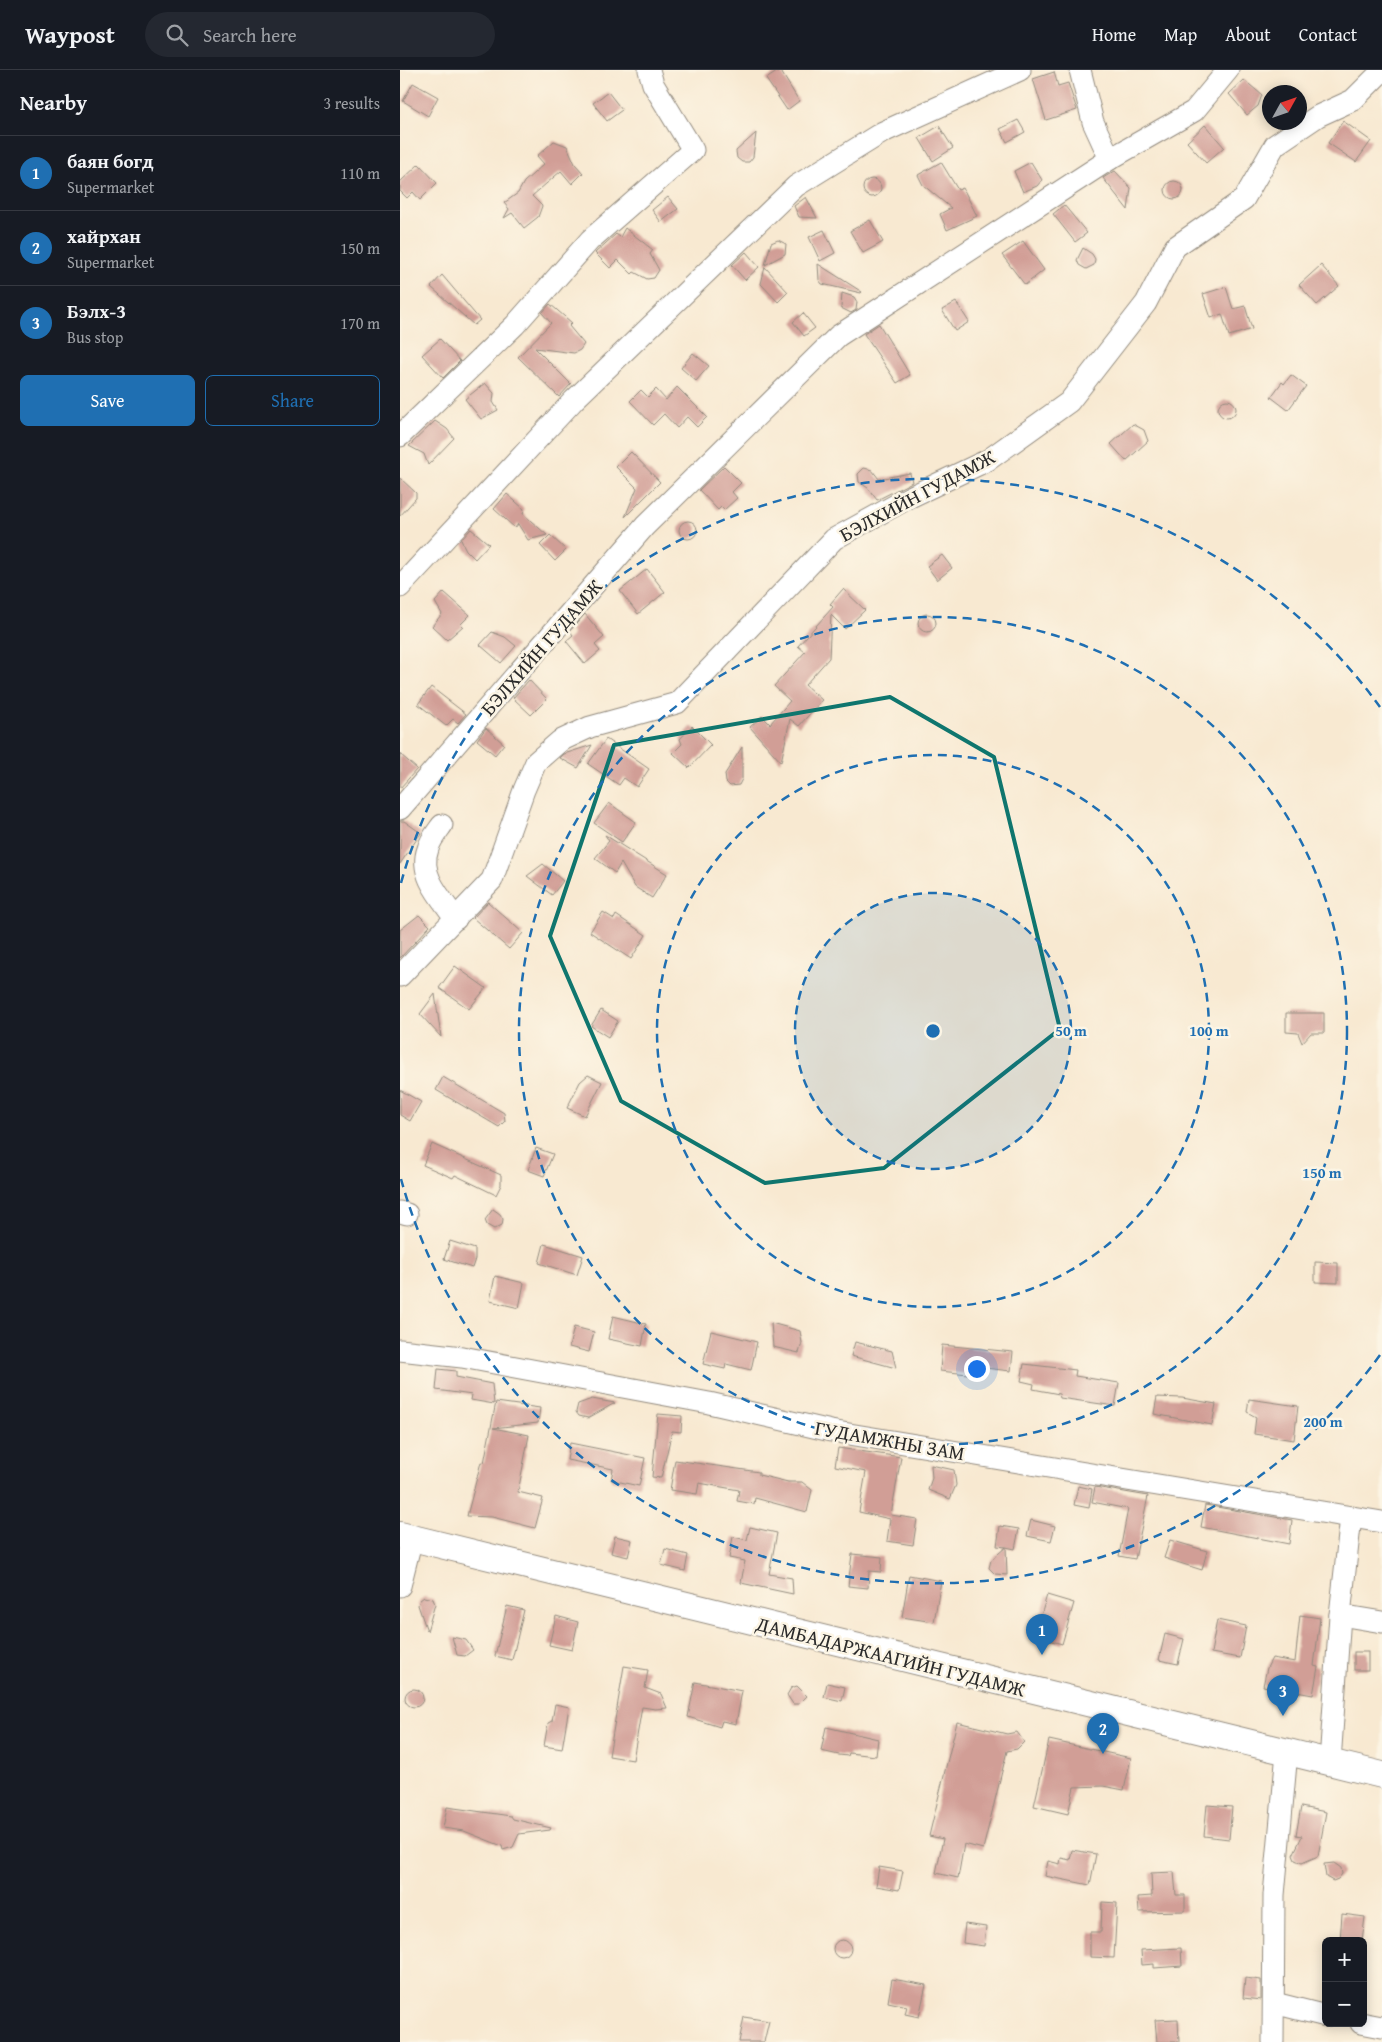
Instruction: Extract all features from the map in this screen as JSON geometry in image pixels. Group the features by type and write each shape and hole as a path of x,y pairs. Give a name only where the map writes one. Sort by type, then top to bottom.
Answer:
{"main road":[{"name":"ДАМБАДАРЖААГИЙН ГУДАМЖ","path":"406,1537 1382,1775"}],"street":[{"path":"400,436 514,325 590,240 693,150 653,84 649,70"},
{"path":"400,587 574,400 796,186 882,132 1020,70"},
{"path":"1080,70 1093,122 1110,159"},
{"name":"БЭЛХИЙН ГУДАМЖ","path":"400,809 645,526 838,336 1110,159 1194,111 1228,70"},
{"name":"БЭЛХИЙН ГУДАМЖ","path":"400,976 492,880 536,762 560,741 590,727 677,704 834,540 910,497 988,460 1069,402 1146,303 1175,246 1244,199 1275,145 1318,116 1353,100 1382,71"},
{"path":"442,825 428,847 426,871 432,886 456,919"},
{"name":"ГУДАМЖНЫ ЗАМ","path":"400,1350 471,1359 709,1403 831,1431 1382,1522"},
{"path":"1330,1762 1340,1615 1350,1517"},
{"path":"400,1586 406,1537"},
{"path":"1340,1615 1382,1622"},
{"path":"1273,2042 1274,1896 1287,1752"},
{"path":"1274,2003 1322,2015"},
{"path":"1367,2024 1382,2026"}],"highlighted area":[{"path":"890,697 994,757 1060,1029 884,1168 765,1183 621,1101 550,936 614,745"}],"building":[{"path":"780,70 799,101 787,110 766,79"},
{"path":"1054,72 1058,86 1068,83 1077,110 1046,120 1033,79"},
{"path":"1244,80 1262,95 1258,106 1247,115 1229,94"},
{"path":"413,83 438,97 428,116 403,101"},
{"path":"608,92 622,110 607,121 593,103"},
{"path":"1018,120 1025,132 1007,142 1000,129"},
{"path":"1343,121 1371,141 1356,162 1328,143"},
{"path":"1205,125 1224,147 1206,163 1187,142"},
{"path":"939,126 953,148 933,161 919,138"},
{"path":"756,133 753,157 749,162 742,162 737,158 736,151"},
{"path":"554,141 567,146 575,164 583,173 572,184 561,171 532,196 542,206 538,217 524,228 512,213 504,218 509,209 504,203 518,193 524,182 544,164 537,156"},
{"path":"941,162 958,190 963,188 977,216 947,230 940,214 951,208 923,185 918,175"},
{"path":"1031,162 1042,180 1037,186 1023,192 1014,171"},
{"path":"419,164 437,183 420,200 413,192 407,198 400,191 400,182"},
{"path":"1115,171 1131,188 1128,210 1103,178"},
{"path":"872,179 878,182 881,188 878,194 872,197 866,194 863,188 866,182"},
{"path":"1174,181 1180,184 1183,190 1180,196 1174,199 1168,196 1165,190 1168,184"},
{"path":"668,197 678,209 661,222 652,210"},
{"path":"806,197 817,218 799,217 794,206"},
{"path":"1064,205 1087,233 1075,242 1053,214"},
{"path":"870,220 883,242 863,253 850,231"},
{"path":"625,228 653,250 650,254 659,270 654,278 647,279 634,272 632,274 618,260 610,268 595,253 616,234 620,237"},
{"path":"824,230 835,253 820,261 809,237"},
{"path":"778,240 786,244 785,254 765,265 771,243"},
{"path":"1023,241 1044,270 1025,285 1002,255"},
{"path":"1083,248 1092,254 1095,259 1094,265 1086,269 1079,265 1077,260"},
{"path":"746,252 759,267 745,280 732,265"},
{"path":"818,264 862,292 822,284 819,280"},
{"path":"1321,265 1339,286 1317,305 1299,285"},
{"path":"765,267 788,292 778,302 761,284"},
{"path":"442,275 480,320 474,325 431,287"},
{"path":"1226,287 1233,309 1245,306 1252,329 1229,336 1222,314 1211,318 1203,294"},
{"path":"842,293 854,297 857,302 856,310 851,313 841,308"},
{"path":"956,302 969,322 955,331 942,310"},
{"path":"550,304 572,323 569,326 584,344 580,350 574,353 535,348 571,384 559,397 518,357 551,323 542,313"},
{"path":"803,313 815,328 804,336 793,322"},
{"path":"879,324 910,375 897,383 864,334"},
{"path":"440,339 460,361 443,378 422,355"},
{"path":"693,353 709,366 696,381 681,368"},
{"path":"1291,375 1306,386 1288,410 1271,397 1282,382 1284,384"},
{"path":"485,383 494,393 493,402 498,410 481,419 465,399"},
{"path":"677,387 707,417 697,427 687,417 677,428 664,414 653,425 630,401 641,390 648,397 656,389 666,400"},
{"path":"1227,400 1233,403 1236,409 1233,415 1227,418 1221,415 1218,409 1221,403"},
{"path":"435,421 447,429 454,438 428,465 424,454 409,446"},
{"path":"1133,424 1144,430 1148,441 1126,461 1111,444"},
{"path":"631,452 660,482 625,517 637,488 616,467"},
{"path":"724,466 741,483 732,492 737,498 724,510 721,507 718,510 699,490"},
{"path":"864,468 872,470 879,479 910,473 912,482 877,500 868,488 859,482 858,474"},
{"path":"400,478 416,493 416,498 400,516"},
{"path":"507,494 524,509 523,514 547,535 528,540 518,524 515,528 494,509"},
{"path":"688,521 694,524 697,530 694,536 688,539 682,536 679,530 682,524"},
{"path":"471,529 489,544 475,559 466,550 461,540"},
{"path":"550,535 566,550 555,561 540,545"},
{"path":"942,555 952,568 937,580 927,566"},
{"path":"647,569 665,592 638,614 620,591"},
{"path":"843,589 865,610 845,629 831,615 829,658 805,685 822,700 799,726 790,719 781,762 750,727 762,716 770,724 790,701 774,686 805,652 798,646 833,607 830,604"},
{"path":"444,592 470,615 461,624 463,626 447,640 432,626 442,614 435,602"},
{"path":"585,614 604,637 595,645 600,651 585,664 566,641 573,635 570,631"},
{"path":"927,614 933,617 936,623 933,629 927,632 921,629 918,623 921,617"},
{"path":"492,632 505,637 516,646 501,663 480,645"},
{"path":"529,680 547,699 531,715 513,698"},
{"path":"431,687 466,714 458,723 453,719 446,726 418,704"},
{"path":"692,726 711,745 689,768 673,753 682,744 680,739"},
{"path":"486,728 504,744 495,755 477,740"},
{"path":"606,739 649,769 637,787 624,778 619,785 588,764"},
{"path":"592,745 578,768 560,758 564,754"},
{"path":"742,747 742,779 739,785 730,786 726,782 725,774"},
{"path":"400,754 417,769 400,788"},
{"path":"609,803 636,822 622,842 594,823"},
{"path":"400,821 404,821 421,833 400,864"},
{"path":"605,835 667,874 652,898 635,887 621,863 615,873 595,858 609,841"},
{"path":"543,864 563,881 552,895 527,876"},
{"path":"488,902 523,933 509,949 473,918"},
{"path":"603,912 614,919 616,915 646,935 631,959 590,932"},
{"path":"419,915 430,926 400,958 400,930"},
{"path":"455,966 486,988 469,1009 439,988"},
{"path":"435,994 441,1037 420,1014"},
{"path":"601,1010 618,1021 608,1037 591,1026"},
{"path":"1286,1013 1324,1013 1324,1033 1311,1033 1302,1043 1298,1033 1286,1032"},
{"path":"588,1075 602,1082 585,1116 567,1108 580,1082"},
{"path":"443,1077 504,1113 505,1121 499,1127 436,1090"},
{"path":"400,1090 421,1102 410,1121 400,1115"},
{"path":"432,1144 501,1175 501,1185 496,1195 455,1175 453,1178 423,1165"},
{"path":"536,1148 553,1154 544,1176 528,1170"},
{"path":"493,1209 503,1219 502,1225 494,1229 487,1225 485,1220"},
{"path":"450,1241 475,1249 475,1259 472,1268 444,1259"},
{"path":"544,1244 583,1256 577,1275 539,1263"},
{"path":"1315,1262 1338,1263 1338,1283 1315,1282"},
{"path":"495,1276 524,1283 519,1308 490,1301"},
{"path":"613,1316 646,1324 642,1346 608,1339"},
{"path":"771,1323 800,1331 802,1343 799,1353 773,1347"},
{"path":"574,1327 594,1332 589,1352 569,1347"},
{"path":"711,1331 757,1342 751,1370 726,1364 725,1369 703,1364"},
{"path":"855,1342 892,1351 896,1368 851,1356"},
{"path":"942,1345 1013,1352 1011,1371 968,1366 968,1374 940,1371"},
{"path":"1024,1364 1076,1370 1075,1376 1119,1383 1115,1406 1060,1398 1059,1394 1033,1389 1034,1384 1021,1381"},
{"path":"438,1369 456,1371 456,1377 492,1384 494,1404 471,1400 472,1395 436,1390"},
{"path":"1157,1397 1182,1398 1216,1404 1212,1425 1154,1414"},
{"path":"592,1399 615,1403 588,1418 579,1416 576,1412 578,1404"},
{"path":"1249,1399 1298,1406 1294,1440 1254,1434 1256,1417 1247,1412"},
{"path":"496,1402 540,1408 538,1423 493,1428 529,1435 518,1492 543,1498 535,1528 492,1517 467,1516 481,1462 484,1463"},
{"path":"658,1414 682,1416 681,1432 672,1431 661,1478 652,1477"},
{"path":"570,1443 645,1458 639,1486 611,1480 613,1469 567,1460"},
{"path":"838,1448 901,1457 891,1515 917,1519 913,1545 887,1541 890,1519 859,1512 866,1472 835,1466"},
{"path":"675,1460 759,1472 759,1475 788,1482 802,1482 812,1490 807,1512 755,1498 754,1504 737,1501 739,1490 699,1483 697,1494 670,1490"},
{"path":"931,1465 954,1470 956,1485 950,1499 928,1490 932,1478"},
{"path":"1078,1486 1092,1489 1089,1508 1074,1505"},
{"path":"1095,1487 1148,1496 1135,1559 1119,1556 1128,1509 1092,1502"},
{"path":"1205,1505 1292,1520 1289,1544 1201,1527"},
{"path":"1031,1520 1055,1526 1051,1541 1027,1536"},
{"path":"1000,1526 1019,1529 1015,1549 997,1546"},
{"path":"750,1527 777,1533 769,1574 792,1578 793,1594 741,1583 745,1561 729,1558 733,1537 747,1540"},
{"path":"615,1536 632,1540 628,1557 611,1553"},
{"path":"1170,1540 1207,1551 1202,1570 1164,1558"},
{"path":"1006,1547 1007,1575 995,1574 989,1568 991,1560"},
{"path":"665,1549 688,1555 685,1571 661,1565"},
{"path":"852,1554 882,1557 881,1572 869,1571 868,1588 848,1586"},
{"path":"909,1575 941,1581 934,1622 902,1617"},
{"path":"1047,1595 1074,1603 1062,1644 1035,1636"},
{"path":"424,1597 433,1599 435,1604 427,1631 418,1605"},
{"path":"507,1606 524,1610 512,1660 495,1656"},
{"path":"1300,1615 1320,1618 1314,1666 1318,1667 1313,1695 1263,1686 1267,1668 1272,1658 1295,1662"},
{"path":"556,1616 578,1622 572,1650 549,1645"},
{"path":"1217,1620 1246,1626 1240,1658 1211,1653"},
{"path":"1165,1634 1184,1639 1178,1664 1159,1660"},
{"path":"452,1637 466,1640 473,1650 465,1656 457,1655"},
{"path":"1354,1652 1368,1652 1368,1670 1354,1670"},
{"path":"624,1666 648,1670 645,1688 661,1694 667,1708 642,1707 633,1760 609,1756"},
{"path":"695,1682 742,1691 736,1724 722,1721 720,1727 688,1717"},
{"path":"827,1683 845,1687 842,1701 824,1697"},
{"path":"797,1686 807,1696 799,1704 793,1704 787,1695 791,1688"},
{"path":"414,1689 420,1692 423,1698 420,1704 414,1707 408,1704 405,1698 408,1692"},
{"path":"555,1704 569,1707 562,1749 544,1746 548,1723 552,1721"},
{"path":"957,1722 1007,1734 1017,1732 1024,1742 1017,1749 1007,1751 983,1849 964,1844 958,1878 936,1873 943,1839 929,1836"},
{"path":"826,1727 878,1739 876,1756 849,1753 848,1756 821,1751"},
{"path":"1049,1740 1131,1758 1124,1790 1103,1786 1074,1787 1068,1814 1034,1806"},
{"path":"1207,1805 1232,1807 1229,1839 1204,1836"},
{"path":"447,1807 511,1816 513,1819 551,1828 550,1830 519,1834 513,1847 503,1850 502,1846 464,1831 443,1828"},
{"path":"1301,1807 1326,1812 1318,1856 1302,1863 1295,1860 1293,1855 1302,1836 1296,1835"},
{"path":"1072,1850 1096,1854 1090,1885 1045,1876 1048,1861 1060,1864 1061,1858 1070,1860"},
{"path":"1334,1863 1341,1868 1342,1874 1333,1881 1326,1877 1324,1864"},
{"path":"879,1867 903,1871 899,1890 876,1886"},
{"path":"1174,1872 1176,1895 1185,1895 1185,1911 1139,1912 1138,1897 1152,1896 1151,1873"},
{"path":"1102,1902 1117,1903 1114,1958 1090,1957 1090,1932 1101,1932"},
{"path":"1342,1914 1365,1917 1362,1937 1340,1937"},
{"path":"965,1924 986,1927 984,1946 963,1943"},
{"path":"842,1940 848,1943 851,1949 848,1955 842,1958 836,1955 833,1949 836,1943"},
{"path":"1181,1948 1182,1966 1154,1968 1154,1964 1142,1965 1141,1950"},
{"path":"1245,1978 1261,1980 1261,2000 1243,1998"},
{"path":"892,1979 926,1985 919,2017 905,2014 907,2006 888,2002"},
{"path":"744,2017 769,2021 764,2042 739,2042"},
{"path":"1178,2019 1179,2042 1157,2042 1155,2020"}],"place":[{"name":"баян богд","path":"1042,1655"},
{"name":"Бэлх-3","path":"1283,1716"},
{"name":"хайрхан","path":"1103,1754"}]}
